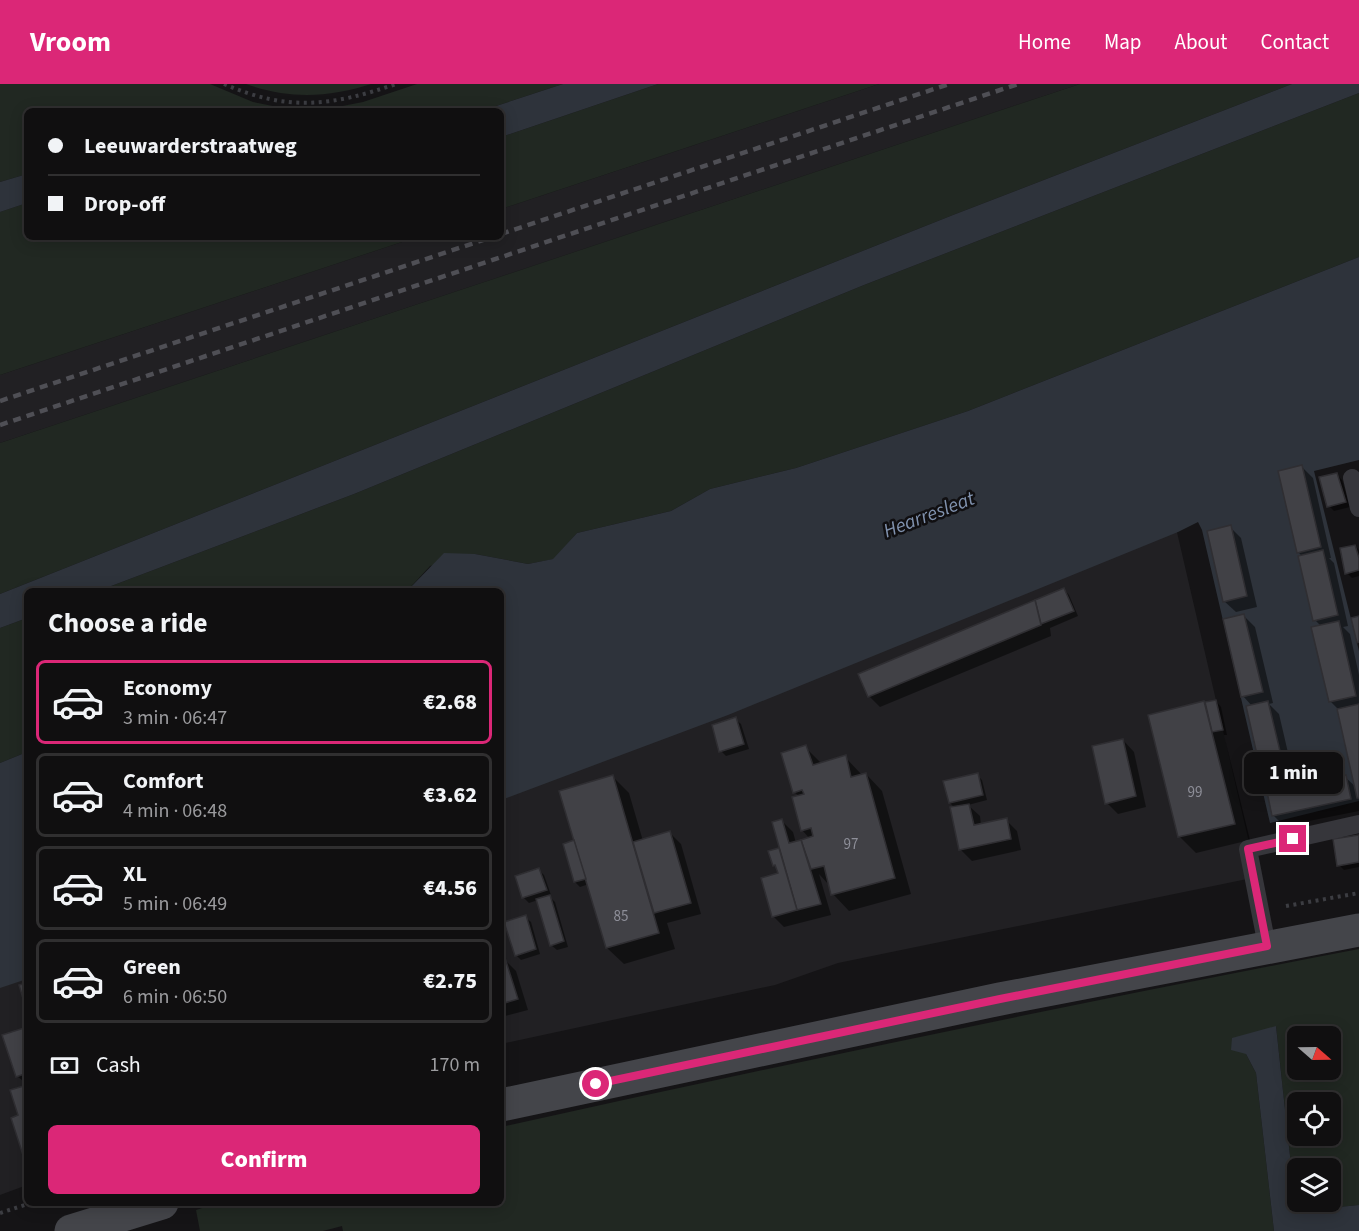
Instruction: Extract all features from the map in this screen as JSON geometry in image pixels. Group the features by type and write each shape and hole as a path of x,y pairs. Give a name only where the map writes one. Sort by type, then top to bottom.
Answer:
{"street":[{"path":"504,1104 1000,999 1359,930"},
{"path":"71,1231 152,1206"}],"lane":[{"path":"1352,478 1359,508"},
{"path":"1267,946 1248,849 1359,824"}],"path":[{"path":"224,84 257,97 297,103 344,100 396,84"},
{"path":"0,1213 24,1205"}],"shaded area":[{"path":"0,84 210,84 253,102 283,108 24,108 24,175 0,182"},
{"path":"246,84 371,84 340,92 308,95 277,92"},
{"path":"417,84 563,84 490,108 332,108 363,102"},
{"path":"658,84 879,84 504,208 504,136"},
{"path":"879,84 1080,84 0,443 0,375 408,240 504,240 504,208"},
{"path":"1080,84 1292,84 953,215 0,594 0,443"},
{"path":"1359,93 1359,257 968,411 796,468 710,489 671,511 577,533 554,559 528,564 475,554 430,566 410,588 106,588 354,494 864,285"},
{"path":"24,204 24,240 408,240 0,375 0,212"},
{"path":"1173,515 1257,877 838,963 775,985 504,1043 504,766"},
{"path":"24,619 24,753 0,763 0,628"},
{"path":"1359,949 1359,1205 1341,1207 1341,1158 1290,1158 1289,1146 1341,1146 1341,1092 1287,1092 1287,1128 1276,1026 1246,1054 1256,1073 1274,1231 343,1231 342,1226 323,1231 200,1231 196,1210 209,1206 504,1206 504,1126 715,1080"},
{"path":"24,952 24,1186 0,1195 0,959"}],"water":[{"path":"563,84 658,84 504,136 504,108 490,108"},
{"path":"1292,84 1359,84 1359,93 864,285 354,494 106,588 24,588 24,619 0,628 0,594 953,215"},
{"path":"24,175 24,204 0,212 0,182"},
{"name":"Hearresleat","path":"1359,257 1359,460 1314,471 1359,651 1359,801 1270,823 1202,530 1198,522 728,715 504,799 504,588 410,588 444,553 475,554 528,564 553,559 577,533 671,511 710,489 796,468 968,411"},
{"path":"24,753 24,980 0,988 0,763"},
{"path":"1276,1026 1287,1146 1289,1146 1290,1158 1287,1158 1287,1212 1341,1212 1341,1207 1359,1205 1359,1231 1274,1231 1256,1073 1246,1054 1231,1050 1232,1038"}],"building":[{"path":"1302,465 1321,547 1297,553 1278,471"},
{"path":"1337,473 1346,502 1327,507 1319,477"},
{"path":"1231,525 1247,596 1223,602 1207,531"},
{"path":"1355,545 1359,558 1359,570 1345,574 1340,548"},
{"path":"1323,550 1338,615 1313,621 1298,556"},
{"path":"1064,588 1074,611 1041,624 1035,600"},
{"path":"1035,600 1041,625 868,697 858,674"},
{"path":"1244,614 1263,692 1241,697 1223,619"},
{"path":"1359,616 1359,642 1357,643 1351,618"},
{"path":"1339,621 1356,696 1329,702 1311,627"},
{"path":"1216,700 1223,730 1212,732 1205,702"},
{"path":"1204,701 1235,824 1178,837 1148,715"},
{"path":"1268,701 1286,776 1263,781 1246,706"},
{"path":"1359,704 1359,798 1357,798 1337,709"},
{"path":"736,717 744,744 719,752 712,725"},
{"path":"1123,739 1136,796 1105,804 1092,746"},
{"path":"806,745 813,765 846,755 851,777 866,773 895,878 831,895 824,866 811,869 801,840 813,836 811,828 801,831 792,797 804,794 802,790 793,793 781,753"},
{"path":"978,773 983,795 949,803 943,781"},
{"path":"613,775 659,933 606,948 559,791"},
{"path":"1346,775 1351,799 1272,816 1267,792"},
{"path":"969,804 974,825 1007,818 1011,839 959,850 950,807"},
{"path":"782,819 789,843 801,840 821,904 797,910 772,822"},
{"path":"670,831 691,903 654,913 633,842"},
{"path":"1359,835 1359,862 1337,866 1333,839"},
{"path":"574,840 586,879 574,882 563,844"},
{"path":"779,848 797,910 772,917 761,878 778,873 768,851"},
{"path":"539,868 547,890 522,898 515,876"},
{"path":"550,895 564,941 550,946 536,899"},
{"path":"526,915 536,949 515,956 504,922"},
{"path":"504,958 518,999 504,1003"},
{"path":"24,984 24,1002 19,985"},
{"path":"24,1028 24,1074 16,1077 2,1035"},
{"path":"24,1086 23,1155 11,1118 18,1115 10,1090"}],"railway":[{"path":"504,233 949,84"},
{"path":"0,425 1018,84"},
{"path":"0,401 483,240"}],"route":[{"path":"596,1084 1000,999 1267,946 1248,849 1293,839"}]}
